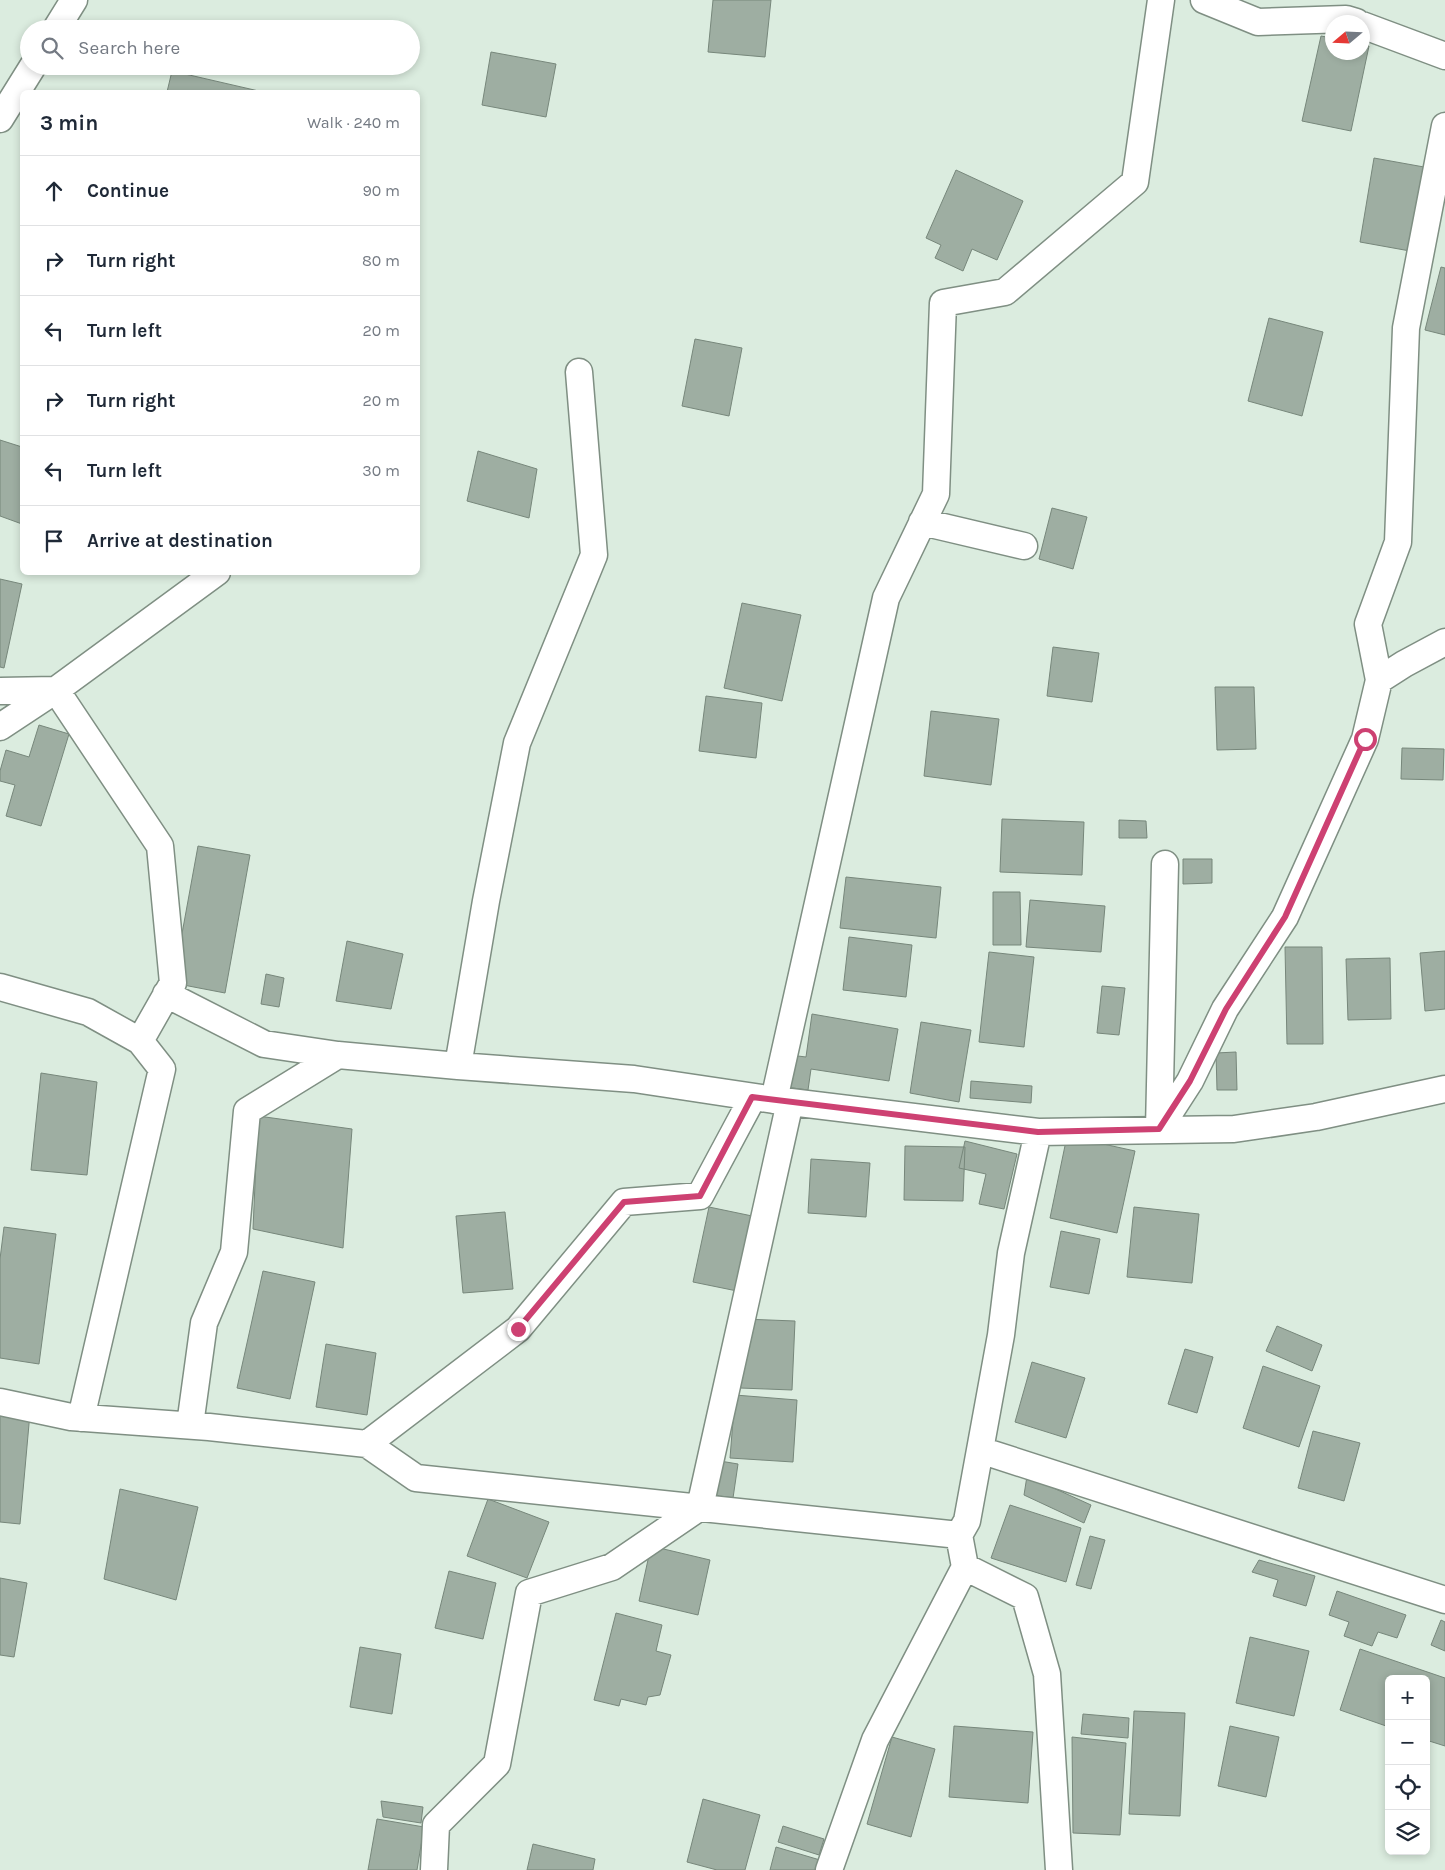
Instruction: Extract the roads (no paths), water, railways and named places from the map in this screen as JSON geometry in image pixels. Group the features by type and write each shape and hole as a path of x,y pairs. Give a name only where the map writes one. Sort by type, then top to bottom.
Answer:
{"street":[{"path":"62,20 74,0"},
{"path":"434,1870 436,1826 497,1764 529,1593 612,1567 700,1508 772,1100 886,598 936,494 943,303 1005,292 1135,182 1161,0"},
{"path":"1204,0 1258,22 1325,20"},
{"path":"1370,28 1445,56"},
{"path":"0,119 27,75"},
{"path":"1159,1129 1190,1081 1226,1009 1285,917 1365,739 1379,680 1368,624 1398,542 1406,328 1445,126"},
{"path":"458,1066 486,901 517,743 594,555 579,372"},
{"path":"922,522 1024,546"},
{"path":"0,727 56,690 213,575"},
{"path":"1379,680 1445,642"},
{"path":"0,691 56,690"},
{"path":"56,690 160,846 173,983 140,1041"},
{"path":"1159,1129 1165,864"},
{"path":"0,987 88,1012 140,1041 162,1069 81,1418"},
{"path":"166,994 264,1044 338,1055 634,1080 772,1100 1038,1132 1234,1129 1316,1117 1445,1089"},
{"path":"190,1425 204,1322 234,1252 247,1111 338,1055"},
{"path":"367,1444 518,1329 624,1202 700,1196 772,1100"},
{"path":"829,1870 874,1740 965,1568 959,1535 967,1521 1001,1335 1011,1254 1038,1132"},
{"path":"0,1402 71,1418 190,1425 367,1444 416,1478 959,1535"},
{"path":"980,1450 1445,1600"},
{"path":"965,1568 1025,1598 1047,1674 1059,1870"}]}
